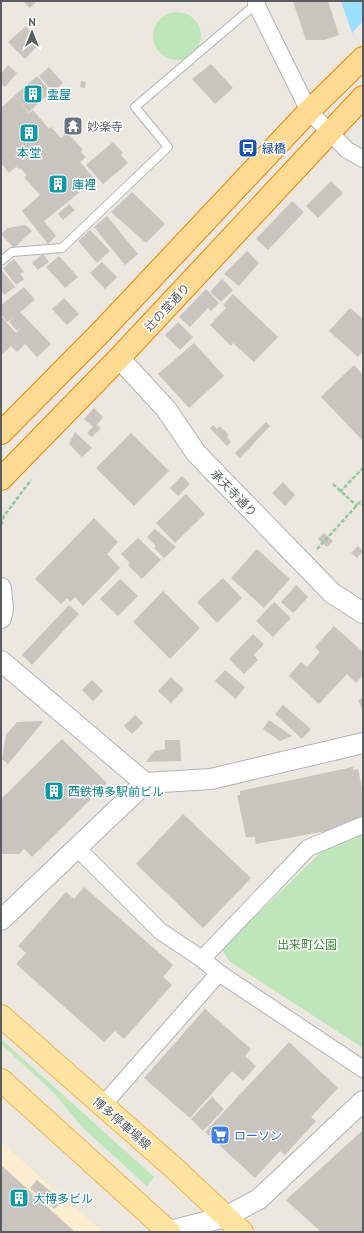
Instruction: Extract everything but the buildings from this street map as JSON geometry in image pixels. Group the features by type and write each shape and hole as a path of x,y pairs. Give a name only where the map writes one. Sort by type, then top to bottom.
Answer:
{"highway":[{"path":"1,433 101,332 309,111 363,58"},
{"name":"辻の堂通り","path":"1,479 120,358 363,97"}],"main road":[{"name":"博多停車場線","path":"1,1016 174,1168 242,1232"},
{"path":"1,1080 167,1231"}],"street":[{"path":"257,2 309,111 347,150 363,159"},
{"name":"承天寺通り","path":"120,358 166,409 196,454 332,593 363,613"},
{"path":"1,588 3,608 1,618"},
{"path":"1,661 145,783"},
{"path":"1,920 145,783 211,779 363,743"},
{"path":"202,959 308,848 363,825"},
{"path":"78,848 160,931 202,959 219,973 363,1069"},
{"path":"102,1106 219,973"},
{"path":"167,1231 225,1217 259,1199 363,1101"}],"lane":[{"path":"1,261 12,252 62,248 168,147 136,106 257,2"}],"path":[{"path":"340,492 363,468"},
{"path":"1,525 4,516 33,477"},
{"path":"333,484 356,506"},
{"path":"317,550 360,502 363,505"}],"shaded area":[{"path":"1,1142 103,1232 1,1232"}],"green space":[{"path":"177,12 186,14 194,19 199,27 201,36 199,45 194,53 186,58 177,60 168,58 160,53 155,45 153,36 155,27 160,19 168,14"},
{"name":"出来町公園","path":"363,832 363,1048 229,961 222,949 322,851"},
{"path":"1,1039 154,1177 147,1186 83,1128 54,1093 1,1044"}],"water":[{"path":"341,1 363,1 363,50 352,33"}],"pier":[{"path":"363,21 363,50 352,33"}],"place":[{"name":"霊屋","path":"33,94"},
{"name":"妙楽寺","path":"73,126"},
{"name":"本堂","path":"29,133"},
{"name":"緑橋","path":"248,148"},
{"name":"庫裡","path":"58,184"},
{"name":"西鉄博多駅前ビル","path":"54,791"},
{"name":"ローソン","path":"220,1135"},
{"name":"大博多ビル","path":"19,1198"}]}
